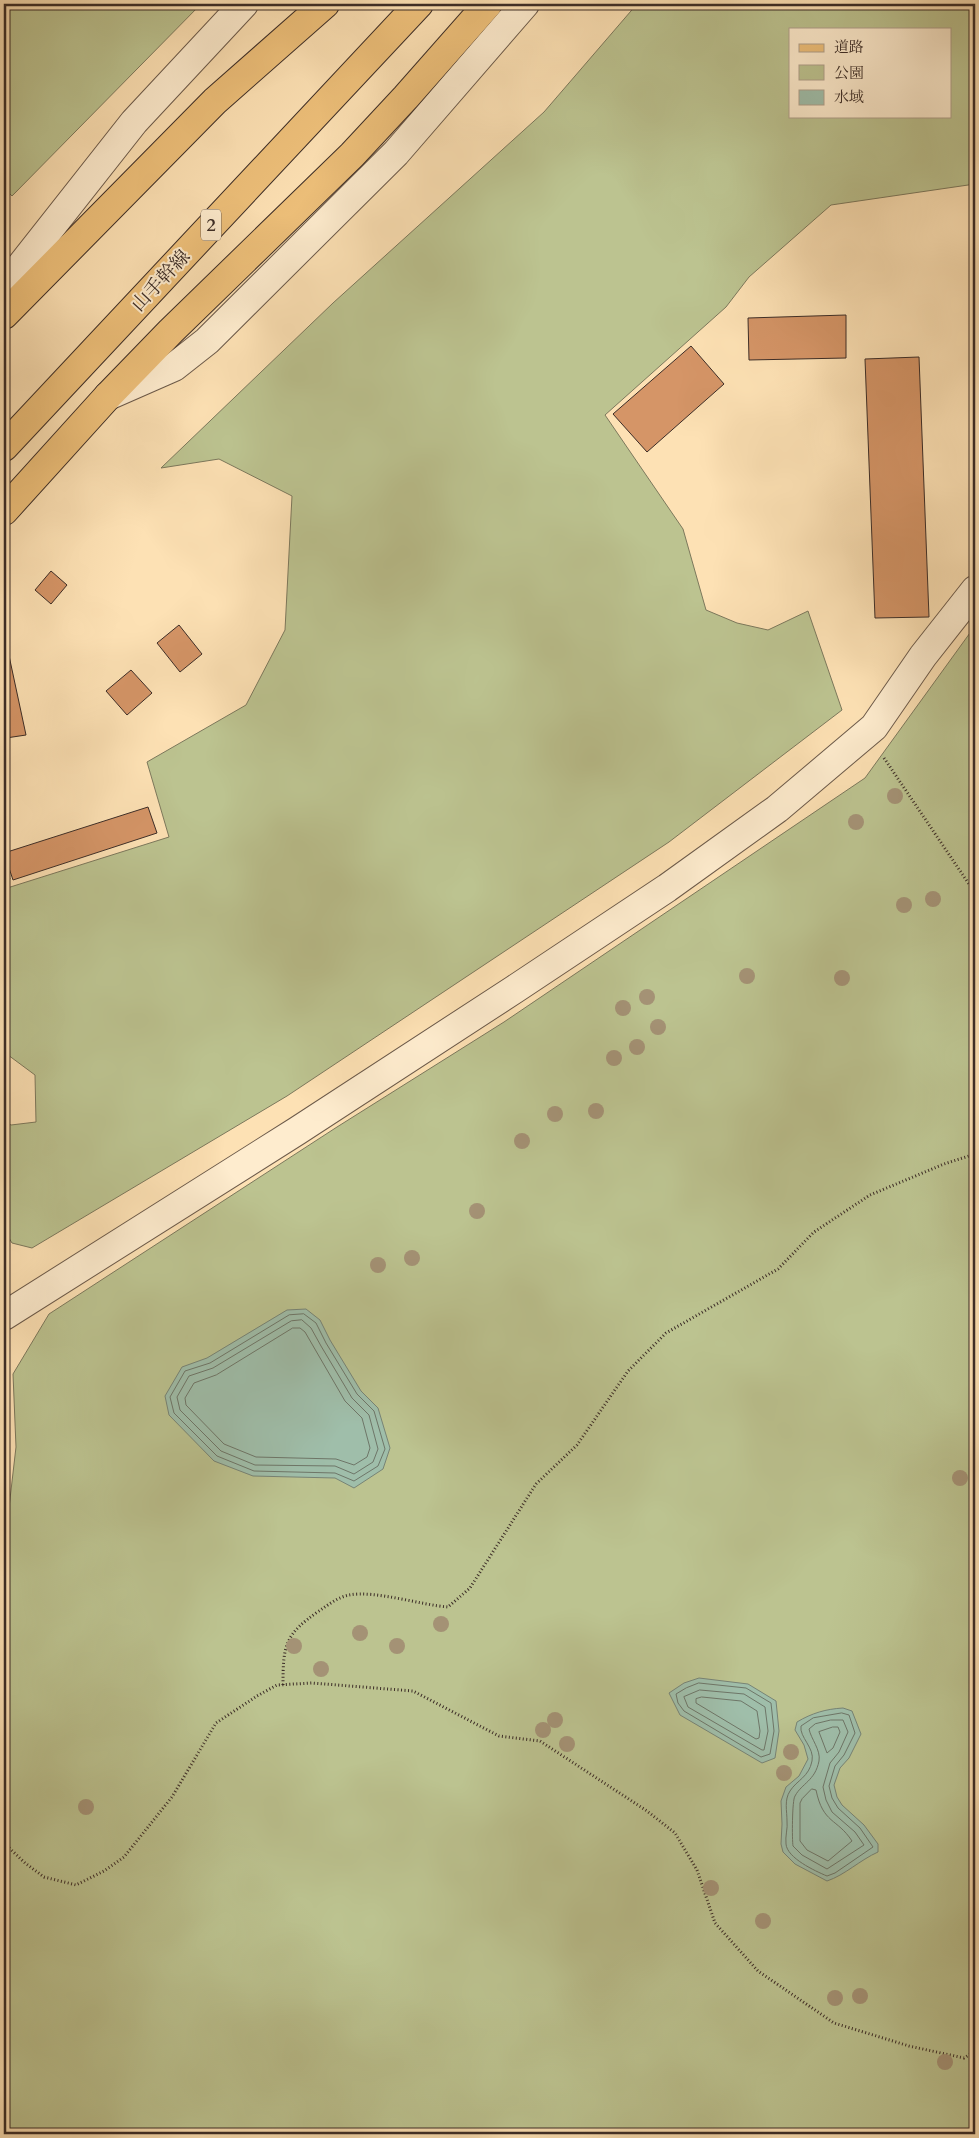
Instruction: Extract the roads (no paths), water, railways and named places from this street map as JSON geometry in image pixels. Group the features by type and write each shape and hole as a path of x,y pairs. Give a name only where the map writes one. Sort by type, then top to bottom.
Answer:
{"main road":[{"path":"4,315 215,101 325,4"},
{"name":"山手幹線","path":"4,447 419,4"},
{"path":"4,511 108,396 171,331 352,155 413,90 488,4"}],"street":[{"path":"4,287 134,122 244,4"},
{"path":"108,396 174,367 207,341 396,153 525,4"},
{"path":"4,1316 297,1131 667,888 777,809 874,727 923,656 975,590"}],"water":[{"path":"306,1309 320,1320 361,1391 378,1408 390,1448 383,1469 354,1488 335,1478 253,1476 214,1461 169,1415 165,1396 182,1367 207,1358 287,1310"},
{"path":"699,1678 748,1684 776,1701 779,1731 775,1758 762,1763 680,1715 669,1693 684,1683"},
{"path":"843,1708 852,1711 861,1734 849,1758 840,1768 834,1785 837,1797 842,1805 864,1825 878,1844 878,1852 827,1881 795,1864 783,1852 781,1844 781,1801 786,1787 799,1776 808,1759 804,1745 795,1730 797,1722 819,1712"}]}
